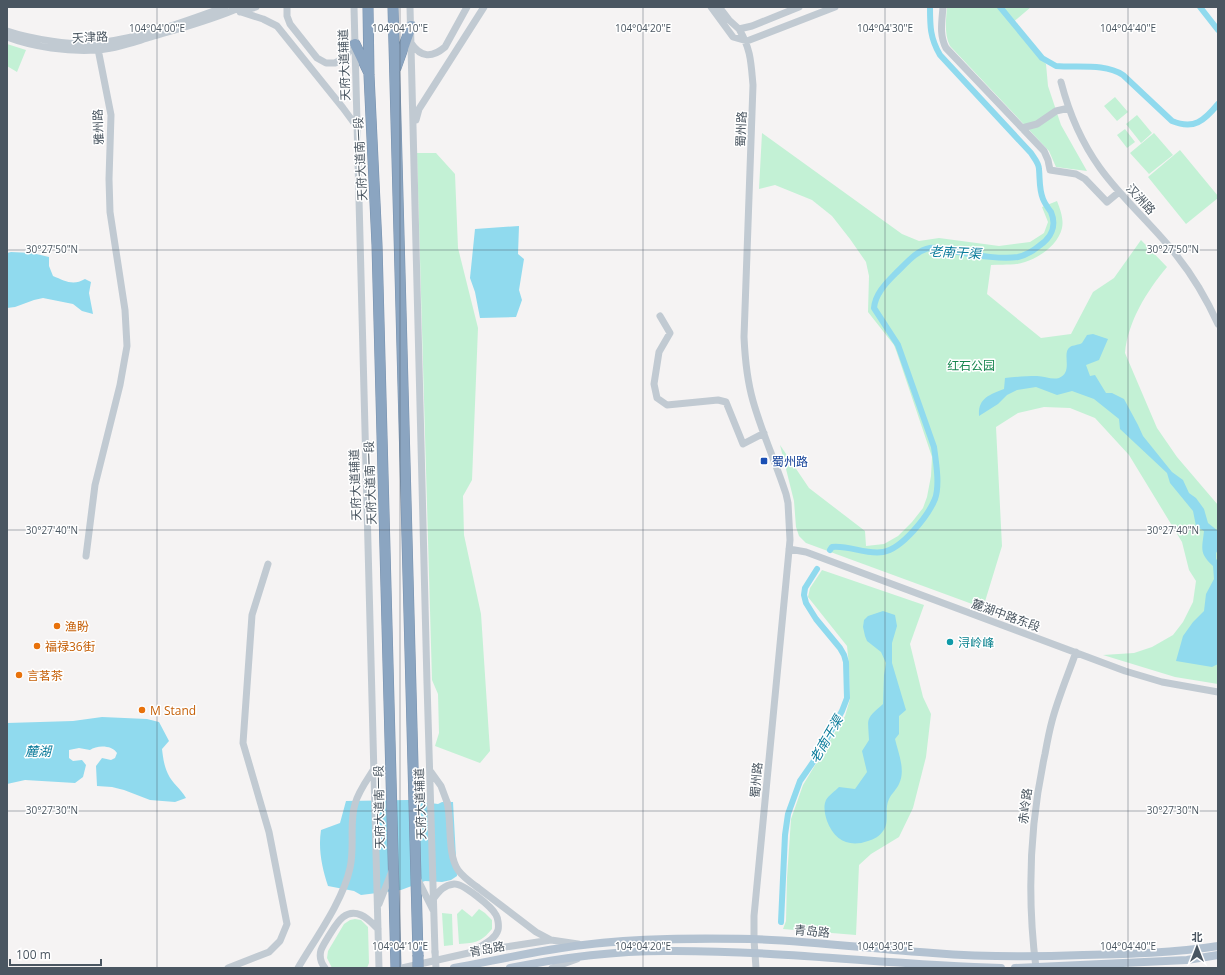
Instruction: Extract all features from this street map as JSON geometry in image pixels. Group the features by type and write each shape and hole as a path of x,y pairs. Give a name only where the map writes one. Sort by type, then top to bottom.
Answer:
{"highway":[{"name":"天府大道南一段","path":"368,7 369,75 377,245 396,963"},
{"path":"393,7 416,875 420,889 418,968"},
{"path":"394,74 411,26"},
{"path":"355,44 369,75"}],"main road":[{"name":"青岛路","path":"454,968 541,951 584,945 674,939 754,940 942,954 1034,956 1122,954 1218,946"},
{"name":"青岛路","path":"510,968 544,961 585,956 628,952 674,951 755,954 1001,968"},
{"path":"1015,968 1172,961 1218,956"}],"street":[{"name":"天津路","path":"7,37 50,48 75,50 97,47 204,18 225,10 256,7"},
{"path":"287,7 287,16 290,24 317,58 326,63 335,63 343,59 355,44"},
{"name":"天府大道辅道","path":"354,7 374,769 380,896"},
{"name":"天府大道辅道","path":"410,7 427,683 436,968"},
{"path":"411,43 416,50 426,55 433,55 440,51 445,47 467,7"},
{"path":"414,128 419,109 484,7"},
{"path":"711,7 733,37 747,41 836,7"},
{"path":"719,7 729,20 739,29 752,26 798,7"},
{"path":"943,7 941,33 942,40 946,48 1044,151 1050,170 1076,174 1085,179 1107,202 1119,192"},
{"path":"241,9 277,26 357,127"},
{"name":"蜀州路","path":"739,29 747,41 753,85 744,337 745,354 749,388 788,502 789,549 754,916 756,968"},
{"name":"天津路","path":"7,31 25,36 97,47"},
{"name":"雅州路","path":"86,556 95,485 120,384 127,346 125,310 110,212 110,115 97,47"},
{"name":"汉洲路","path":"1061,82 1069,108 1087,147 1100,169 1177,255 1197,285 1218,324"},
{"path":"1022,128 1037,124 1056,111 1069,108"},
{"path":"660,316 670,333 659,352 654,384 657,398 667,405 718,400 726,402 743,444 764,433"},
{"name":"麓湖中路东段","path":"789,549 813,555 1142,677 1218,692"},
{"path":"228,968 269,952 280,940 287,924 269,832 244,743 252,615 268,564"},
{"name":"赤岭路","path":"1036,968 1031,895 1036,804 1052,722 1076,652"},
{"path":"298,968 345,887 353,851 353,816 355,804 374,769"},
{"path":"431,772 441,786 447,802 450,814 451,853 458,869 465,878 536,932 551,940"},
{"path":"379,965 377,909 380,896 393,867"},
{"path":"434,898 440,890 448,885 455,884 464,886 492,909 497,916 498,931 493,938 473,952"},
{"path":"420,889 434,912"},
{"path":"325,968 320,957 321,951 340,919 345,915 360,915 378,929"},
{"path":"402,968 473,952 551,940 584,945"},
{"path":"552,968 585,956"}],"green space":[{"path":"947,7 1031,7 1011,24 1046,64 1048,86 1061,125 1087,171 1056,167 1049,151 950,46 946,32"},
{"path":"7,44 26,50 17,72 7,66"},
{"path":"1115,97 1128,112 1117,121 1104,106"},
{"path":"1137,115 1152,133 1141,143 1126,124"},
{"path":"1125,129 1135,142 1127,148 1117,135"},
{"name":"红石公园","path":"762,133 902,234 919,241 939,238 999,246 1030,242 1044,233 1048,222 1042,207 1057,201 1061,214 1062,228 1057,240 1048,250 1031,260 1017,264 991,265 987,294 1041,338 1071,334 1093,292 1114,278 1141,240 1167,267 1152,286 1134,318 1125,353 1157,428 1177,457 1218,505 1218,684 1175,677 1103,655 1134,653 1152,647 1173,635 1183,622 1193,602 1196,581 1189,570 1182,542 1129,455 1095,418 1070,408 1044,407 1018,413 996,427 1002,546 983,608 806,543 799,536 796,527 794,501 780,445 809,488 865,531 866,546 884,544 898,536 923,508 927,497 931,476 932,457 894,345 868,312 869,276 866,262 832,216 812,200 775,185 759,189"},
{"path":"1154,133 1173,155 1149,174 1130,153"},
{"path":"1180,150 1218,196 1218,198 1186,224 1148,177"},
{"path":"417,153 436,153 455,174 458,248 478,328 472,480 463,496 464,535 481,614 490,751 480,763 435,746 439,733 438,694 432,680"},
{"path":"822,570 924,605 910,644 923,697 931,714 926,757 913,808 899,837 871,854 859,865 856,935 783,929 786,921 791,819 803,785 845,716 850,699 847,646 808,597 810,588"},
{"path":"462,909 472,917 479,909 492,920 492,929 485,937 478,941 459,944 457,914"},
{"path":"442,913 452,914 453,945 444,946"},
{"path":"355,919 361,920 368,927 369,963 367,968 332,968 327,958 328,951 344,924"}],"water":[{"path":"519,226 518,254 524,259 519,290 522,300 516,317 480,318 475,292 470,278 475,229"},
{"path":"7,253 32,253 49,257 49,266 53,276 61,280 77,282 85,279 91,282 89,293 93,314 82,311 73,304 43,298 7,308"},
{"path":"1093,334 1108,339 1099,360 1086,365 1090,376 1095,375 1106,393 1112,393 1124,399 1143,436 1172,472 1183,480 1189,493 1196,498 1204,509 1208,523 1218,531 1218,550 1216,553 1216,559 1218,561 1218,664 1212,667 1176,661 1183,636 1193,622 1204,611 1206,594 1214,579 1213,566 1205,558 1202,550 1204,531 1196,526 1193,511 1170,483 1167,473 1120,429 1119,419 1094,399 1072,391 1057,395 1036,387 1017,390 1007,395 998,404 979,416 980,405 983,401 989,395 1004,389 1005,378 1037,376 1059,378 1066,371 1067,354 1070,347 1082,343 1087,335"},
{"path":"883,611 895,615 897,626 892,643 892,663 906,710 899,716 899,734 895,739 901,761 902,773 898,786 890,797 888,803 885,827 876,838 855,844 838,838 830,828 827,821 825,805 827,798 839,787 855,789 867,772 862,751 869,740 868,723 870,716 883,704 886,663 881,652 867,641 863,627 864,620 868,616"},
{"name":"麓湖","path":"102,717 147,719 159,722 169,741 162,749 166,768 174,783 186,798 175,802 150,800 124,790 112,787 97,786 96,766 102,758 111,760 115,758 117,753 112,748 108,747 96,747 90,750 79,748 69,750 69,758 73,761 82,760 86,765 83,777 75,783 25,780 7,784 7,723 73,721"},
{"path":"408,800 438,804 442,802 453,802 457,876 451,880 442,882 425,881 401,890 361,895 354,891 328,886 321,858 321,830 340,823 346,801"}],"waterway":[{"name":"老南干渠","path":"830,550 832,547 845,547 877,553 890,550 914,531 927,514 935,499 937,473 934,447 898,345 874,308 876,299 881,290 910,259 925,249 935,248 1002,258 1018,257 1029,253 1043,243 1050,235 1053,227 1053,217 1045,203 1040,188 1039,167 1037,163 1031,153 940,55 934,43 931,32 930,7"},
{"name":"老南干渠","path":"1000,7 1042,58 1056,66 1099,67 1116,71 1123,75 1172,121 1186,125 1193,124 1203,119 1218,104"},
{"name":"老南干渠","path":"1200,7 1218,30"},
{"name":"老南干渠","path":"781,922 785,835 788,814 800,781 818,755 842,711 847,698 846,662 844,655 816,619 806,603 804,595 805,588 817,569"}],"place":[{"name":"蜀州路","path":"764,461"},
{"name":"渔盼","path":"57,626"},
{"name":"浔岭峰","path":"950,642"},
{"name":"福禄36街","path":"37,646"},
{"name":"言茗茶","path":"19,675"},
{"name":"M Stand","path":"142,710"}]}
